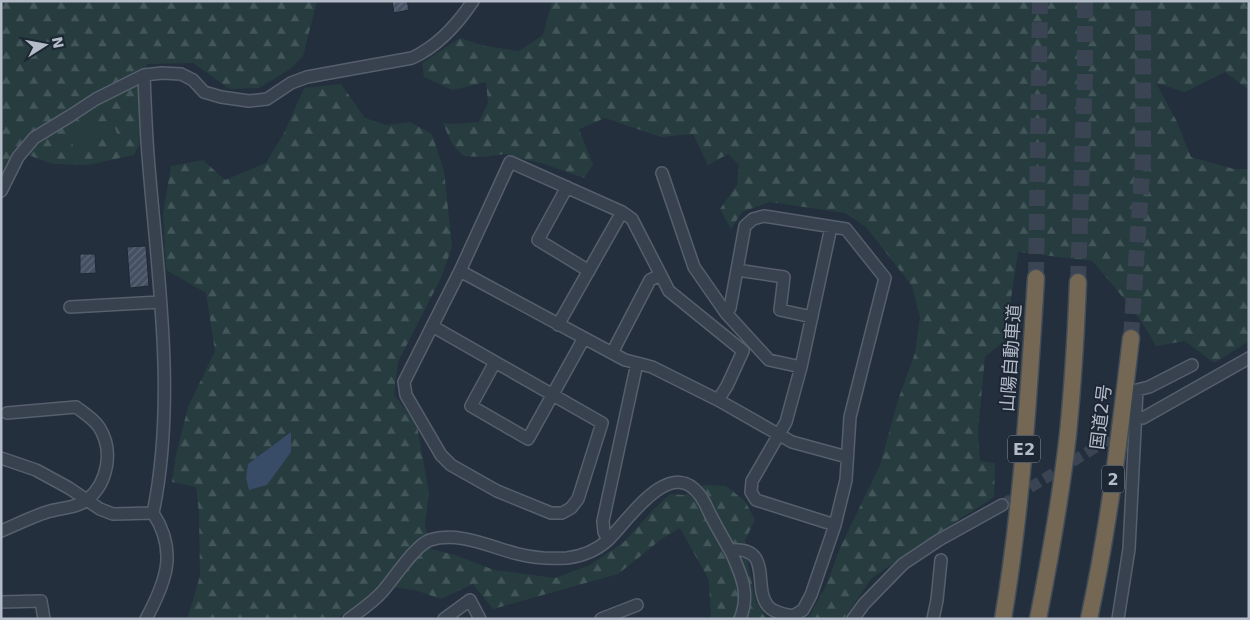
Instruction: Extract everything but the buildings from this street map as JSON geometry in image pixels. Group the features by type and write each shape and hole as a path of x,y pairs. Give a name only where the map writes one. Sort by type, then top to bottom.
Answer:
{"highway":[{"name":"山陽自動車道","path":"1003,619 1019,503 1031,366 1036,278"},
{"name":"E2","path":"1038,619 1068,435 1075,352 1078,282"},
{"name":"国道2号","path":"1089,619 1114,475 1131,338"}],"street":[{"path":"1,191 18,157 34,138 96,98 144,75 162,73 181,74 193,80 204,92 220,97 249,101 267,98 291,83 306,77 412,58 427,51 446,34 473,1"},
{"path":"144,75 147,152 160,302 164,402 160,468 153,513 162,527 167,563 166,575 146,619"},
{"path":"432,326 602,423 578,498 570,508 562,513 551,513 497,491 451,465 441,455 406,395 404,382 432,326 460,270 510,162 622,212 632,219 669,291 743,351 727,386 718,400"},
{"path":"662,173 694,267 726,313 769,360 801,368"},
{"path":"567,188 538,240 588,271"},
{"path":"558,325 622,212"},
{"path":"726,313 730,308 745,226 753,219 764,216 846,229 885,278 850,418 846,480 835,525 812,595 803,610 793,616 779,613 767,606 762,591 759,565 751,553 740,549 730,550"},
{"path":"831,227 801,368 786,422 752,481 751,492 756,500 835,525"},
{"path":"460,270 625,360 652,367 718,400 792,442 847,457"},
{"path":"737,270 784,277 780,310 812,317"},
{"path":"612,353 650,280 660,275"},
{"path":"70,307 160,302"},
{"path":"496,362 471,406 528,439 584,338"},
{"path":"1143,418 1249,358"},
{"path":"608,540 604,532 603,521 637,363"},
{"path":"1118,619 1129,549 1137,390 1149,387 1192,365"},
{"path":"1,532 47,512 70,507 86,500 100,484 107,468 107,453 99,426 76,407 7,413"},
{"path":"1,458 36,470 69,488 100,509 113,514 153,513"},
{"path":"350,619 380,594 415,551 428,540 447,536 466,539 520,555 542,558 567,558 583,555 593,551 608,540 646,498 662,487 674,483 686,484 699,494 730,550 743,578 746,593 740,619"},
{"path":"853,619 864,604 903,564 939,540 1002,505"},
{"path":"933,619 938,600 941,560"},
{"path":"444,619 470,600 480,619"},
{"path":"1,602 41,601 44,619"},
{"path":"600,619 637,605"}],"green space":[{"path":"1,1 317,1 303,56 290,69 259,88 230,89 193,63 147,64 140,94 141,142 134,155 88,165 53,164 17,151 6,164 1,174"},
{"path":"552,1 1249,1 1249,90 1225,72 1185,92 1156,83 1176,120 1191,157 1234,169 1249,169 1249,341 1214,363 1185,341 1156,346 1134,312 1092,261 1018,252 1005,340 985,357 978,431 980,461 995,463 994,497 916,547 871,579 844,619 805,619 810,615 826,586 840,548 880,465 898,400 915,353 920,317 912,286 866,227 845,213 770,202 742,212 731,229 720,209 737,185 739,165 728,154 708,165 693,134 661,137 605,118 579,129 593,165 584,178 544,164 504,154 483,157 463,156 451,142 443,123 479,122 488,103 486,82 452,90 424,77 422,63 460,38 485,46 519,51 543,35"},
{"path":"341,84 365,118 386,125 410,122 432,134 444,171 452,247 441,278 398,362 394,394 417,426 429,493 425,524 431,549 455,555 494,570 555,578 590,565 624,542 670,494 684,495 704,485 726,486 745,501 755,520 745,540 756,602 767,619 711,619 709,580 680,528 663,538 618,574 493,609 473,584 441,599 415,590 384,586 336,619 186,619 200,576 199,513 196,487 172,482 176,455 188,407 215,351 206,293 166,270 163,214 171,166 203,160 225,180 266,163 284,133 304,88"},
{"path":"112,119 117,134 74,149 69,133"}],"water":[{"path":"291,432 291,452 267,485 249,490 246,478 248,464"}],"tunnel":[{"path":"1036,278 1040,1"},
{"path":"1078,282 1085,75 1085,1"},
{"path":"1131,338 1143,159 1143,1"},
{"path":"1002,505 1122,431"}]}
